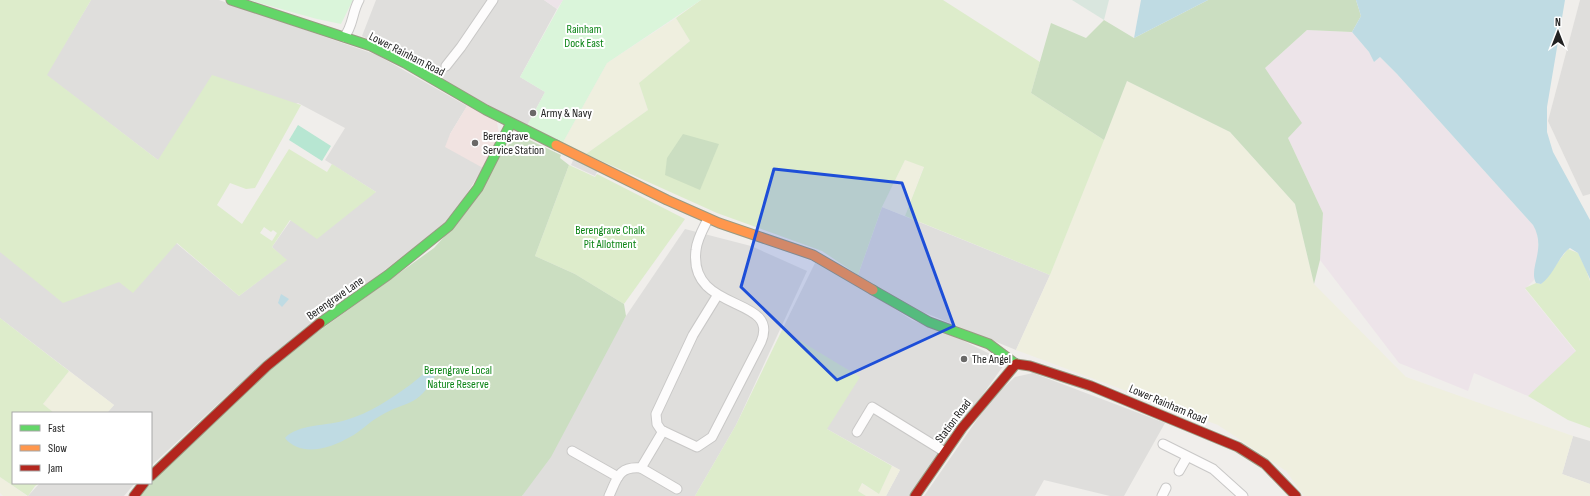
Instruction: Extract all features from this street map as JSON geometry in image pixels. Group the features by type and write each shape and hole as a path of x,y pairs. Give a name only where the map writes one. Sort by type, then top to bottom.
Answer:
{"main road":[{"name":"Lower Rainham Road","path":"231,0 371,46 405,63 468,101 708,219 813,255 929,322 989,344 1016,364 1030,366 1102,390 1238,447 1265,464 1296,496"},
{"name":"Berengrave Lane","path":"152,475 267,366 312,329 406,261 449,226 480,184 511,123"},
{"name":"Station Road","path":"915,496 945,452 993,389 1016,364"},
{"path":"134,496 143,484"}],"street":[{"path":"344,37 348,33 355,8 359,0"},
{"path":"446,66 462,47 493,0"},
{"path":"708,219 697,245 696,263 699,274 705,284 718,296 743,306 757,315 764,326 762,340 712,437 697,447 663,431 657,424 656,414 693,335 718,296"},
{"path":"857,432 872,408 945,452"},
{"path":"641,468 663,431"},
{"path":"1163,444 1216,472 1243,496"},
{"path":"572,451 618,477"},
{"path":"1180,471 1188,457"},
{"path":"609,496 618,477 626,469 641,468 677,489"}],"highlighted area":[{"path":"774,169 902,183 954,326 837,380 741,287"}],"shaded area":[{"path":"91,0 219,0 377,55 467,106 450,134 483,168 447,221 233,390 152,465 152,412 108,412 114,405 0,318 0,188 138,286 176,243 239,296 286,260 272,247 291,220 376,192 325,160 345,128 298,103 158,160 46,75"},
{"path":"376,0 544,0 557,9 520,77 545,92 527,126 362,36"},
{"path":"544,0 563,0 557,9"},
{"path":"1072,0 1109,0 1104,20"},
{"path":"1580,0 1590,0 1590,194 1583,196 1548,121"},
{"path":"1307,30 1352,32 1369,52 1374,62 1380,57 1397,74 1533,225 1537,233 1539,250 1534,280 1525,289 1576,352 1528,396 1474,373 1468,391 1399,363 1320,260 1323,213 1288,138 1265,68"},
{"path":"467,106 497,122 499,134 483,168 445,147 450,134"},
{"path":"574,158 598,170 595,176 571,165"},
{"path":"882,207 1050,275 1016,350 923,312 858,275"},
{"path":"685,229 751,246 807,271 736,425 695,496 522,496 626,316"},
{"path":"815,263 840,274 912,320 962,340 1006,362 910,496 886,496 900,470 827,429 782,330"},
{"path":"1033,373 1165,423 1124,496 1110,496 1044,480 1035,496 924,496 992,398 1015,377"},
{"path":"1573,436 1590,441 1590,484 1562,474"},
{"path":"39,484 134,484 124,496 28,496"}],"green space":[{"path":"0,0 91,0 47,75 158,160 212,75 301,105 255,188 246,189 230,183 217,205 242,224 289,149 327,172 332,164 376,192 317,239 290,220 272,247 287,260 239,296 177,243 133,293 119,282 63,303 0,252","holes":["264,227 271,232 273,230 277,233 272,241 260,233"]},
{"path":"249,0 353,0 341,24 317,19"},
{"name":"Rainham Dock East","path":"563,0 701,0 607,63 562,144 527,126 545,92 520,77"},
{"path":"701,0 943,0 1040,62 1031,93 1104,140 1050,275 905,216 924,167 905,160 882,207 858,275 822,251 717,213 586,154 648,110 639,83 690,41 676,18"},
{"path":"1208,0 1356,0 1361,16 1352,32 1307,30 1265,68 1302,123 1288,138 1323,213 1320,260 1314,284 1295,204 1230,132 1127,81 1104,140 1031,93 1051,23 1086,38 1104,20 1134,38"},
{"path":"676,18 690,41 639,83 648,110 586,154 562,144 607,63"},
{"path":"1127,81 1230,132 1295,204 1314,284 1406,377 1573,436 1562,474 1590,484 1590,496 1304,496 1286,471 1218,425 1016,350 1050,275"},
{"path":"298,125 331,146 322,161 289,140"},
{"name":"Berengrave Local Nature Reserve","path":"517,134 561,155 560,158 569,165 535,256 575,274 624,304 626,316 551,457 522,496 139,496 149,484 152,484 152,481 287,354 434,248 463,216 498,158"},
{"path":"683,134 719,144 700,190 665,175 667,158"},
{"path":"905,160 924,166 905,216 882,207"},
{"name":"Berengrave Chalk Pit Allotment","path":"569,165 595,177 597,174 685,219 624,304 575,274 535,256"},
{"path":"1568,249 1578,253 1590,281 1590,428 1568,420 1528,396 1576,351 1525,288 1536,283 1541,284"},
{"path":"0,318 69,371 43,404 53,412 12,412 12,484 38,484 35,486 28,496 0,477"},
{"path":"782,330 860,377 827,429 892,466 879,494 862,483 858,491 866,496 695,496 736,425"},
{"path":"69,371 114,405 108,412 53,412 43,404"},
{"path":"892,466 900,470 886,496 866,496 857,491 861,483 879,494"},
{"path":"0,477 27,496 3,496 0,493"}],"water":[{"path":"1141,0 1208,0 1134,38"},
{"path":"1356,0 1565,0 1547,107 1547,132 1553,152 1590,220 1590,279 1578,253 1570,248 1563,255 1546,280 1541,284 1536,283 1534,271 1538,242 1537,234 1533,225 1397,74 1380,57 1374,62 1369,52 1352,32 1361,16"},
{"path":"281,294 289,299 282,307 278,303"},
{"path":"429,370 433,371 435,376 423,394 411,402 380,416 354,435 334,445 316,449 299,448 285,438 290,433 297,430 339,422 363,414 395,396"}],"traffic: fast":[{"path":"231,0 371,46 405,63 486,110 556,145"},
{"path":"320,323 388,275 449,226 478,188 511,123"},
{"path":"873,290 929,322 989,344 1016,364"}],"traffic: slow":[{"path":"556,145 667,200 719,223 813,255 873,290"}],"traffic: jam":[{"path":"152,475 267,366 320,323"},
{"path":"1016,364 1030,366 1091,386 1238,447 1265,464 1296,496"},
{"path":"915,496 962,428 1016,364"},
{"path":"134,496 143,484"}],"place":[{"name":"Army & Navy","path":"533,113"},
{"name":"Berengrave Service Station","path":"475,143"},
{"name":"The Angel","path":"964,359"}]}
